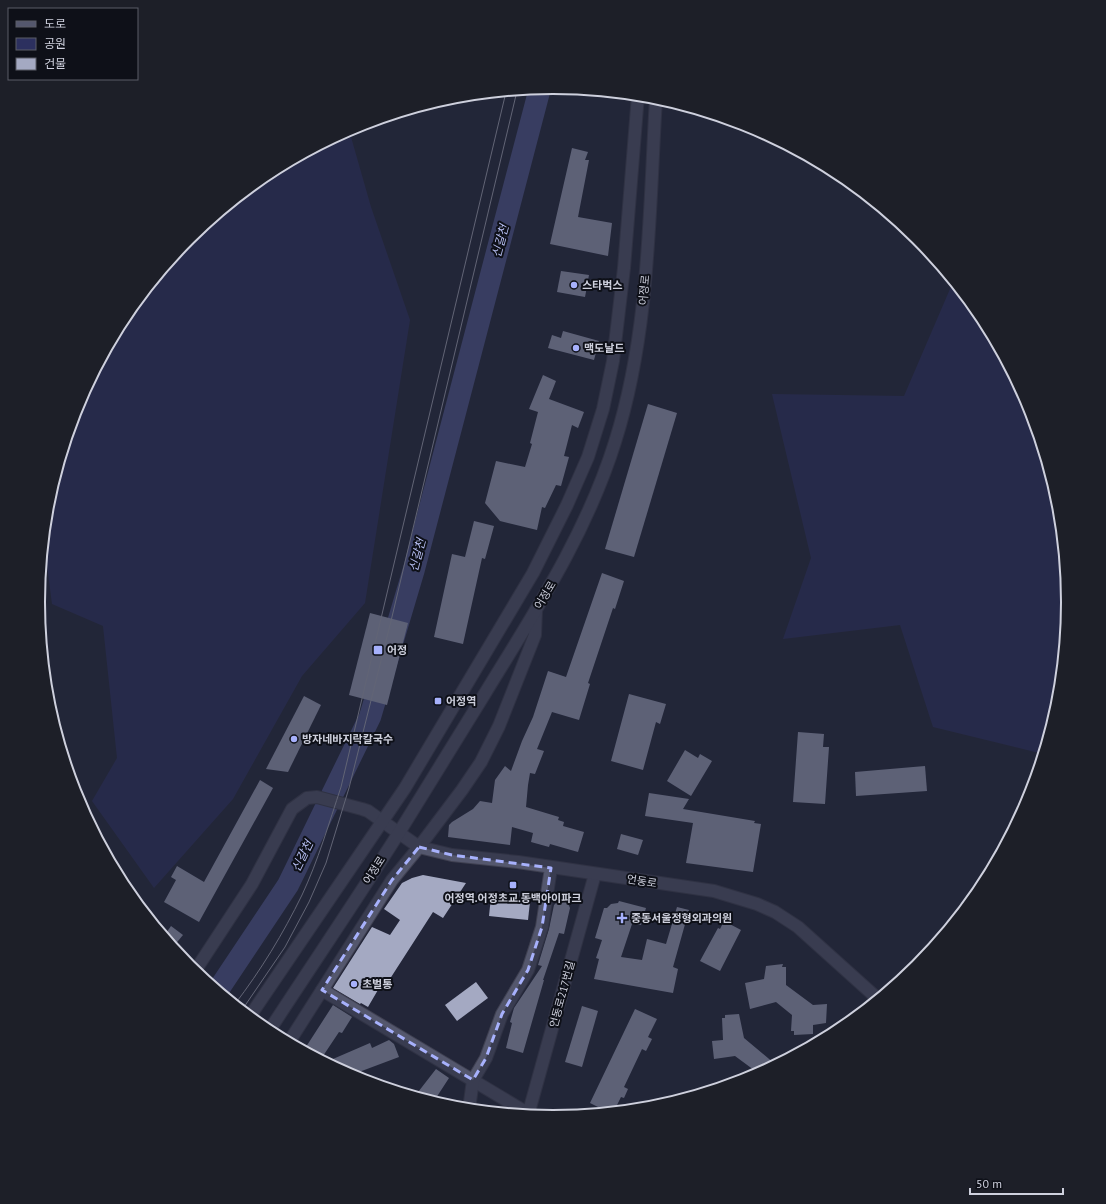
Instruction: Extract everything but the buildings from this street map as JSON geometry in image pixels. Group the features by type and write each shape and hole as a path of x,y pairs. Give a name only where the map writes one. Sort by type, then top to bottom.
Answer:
{"main road":[{"name":"어정로","path":"253,1011 405,788 534,573 567,505 588,457 603,408 613,361 620,307 637,101"},
{"name":"어정로","path":"273,1025 398,834 536,610 560,570 591,508 615,441 634,366 642,310 656,105"},
{"path":"620,307 642,310"},
{"path":"292,1037 392,880 462,790 481,762 498,726 535,635 536,610"},
{"name":"언동로","path":"199,966 252,884 292,809 307,798 317,798 362,809 419,847 452,855 518,862 714,891 743,899 767,908 798,927 874,995"},
{"path":"470,1103 473,1080 486,1058 502,1014 528,970 542,927 551,868"},
{"name":"언동로217번길","path":"530,1109 595,874"},
{"path":"322,990 521,1109"}],"highlighted area":[{"path":"419,847 452,855 551,868 542,927 528,970 502,1014 486,1058 473,1080 322,990 392,880"}],"green space":[{"path":"351,136 371,207 410,320 365,603 302,676 233,799 154,888 92,801 117,758 103,626 52,604 47,563 49,536 62,471 84,408 97,377 113,348 150,293 171,267 218,220 244,199 299,162 328,146"},
{"path":"951,287 975,320 1009,377 1034,439 1044,471 1051,503 1057,536 1060,569 1060,635 1057,668 1051,701 1038,753 933,727 900,625 783,639 811,558 772,394 904,396"}],"waterway":[{"name":"신갈천","path":"221,986 288,885 370,717 414,569 538,94"}],"tram line":[{"path":"245,1006 285,947 309,902 326,863 349,788 391,621 516,95"},
{"path":"238,1000 271,951 302,895 318,855 341,787 505,96"}],"place":[{"name":"스타벅스","path":"574,285"},
{"name":"맥도날드","path":"576,348"},
{"name":"어정","path":"378,650"},
{"name":"어정역","path":"438,701"},
{"name":"방자네바지락칼국수","path":"294,739"},
{"name":"어정역.어정초교.동백아이파크","path":"513,885"},
{"name":"중동서울정형외과의원","path":"622,918"},
{"name":"초벌통","path":"354,984"}]}
